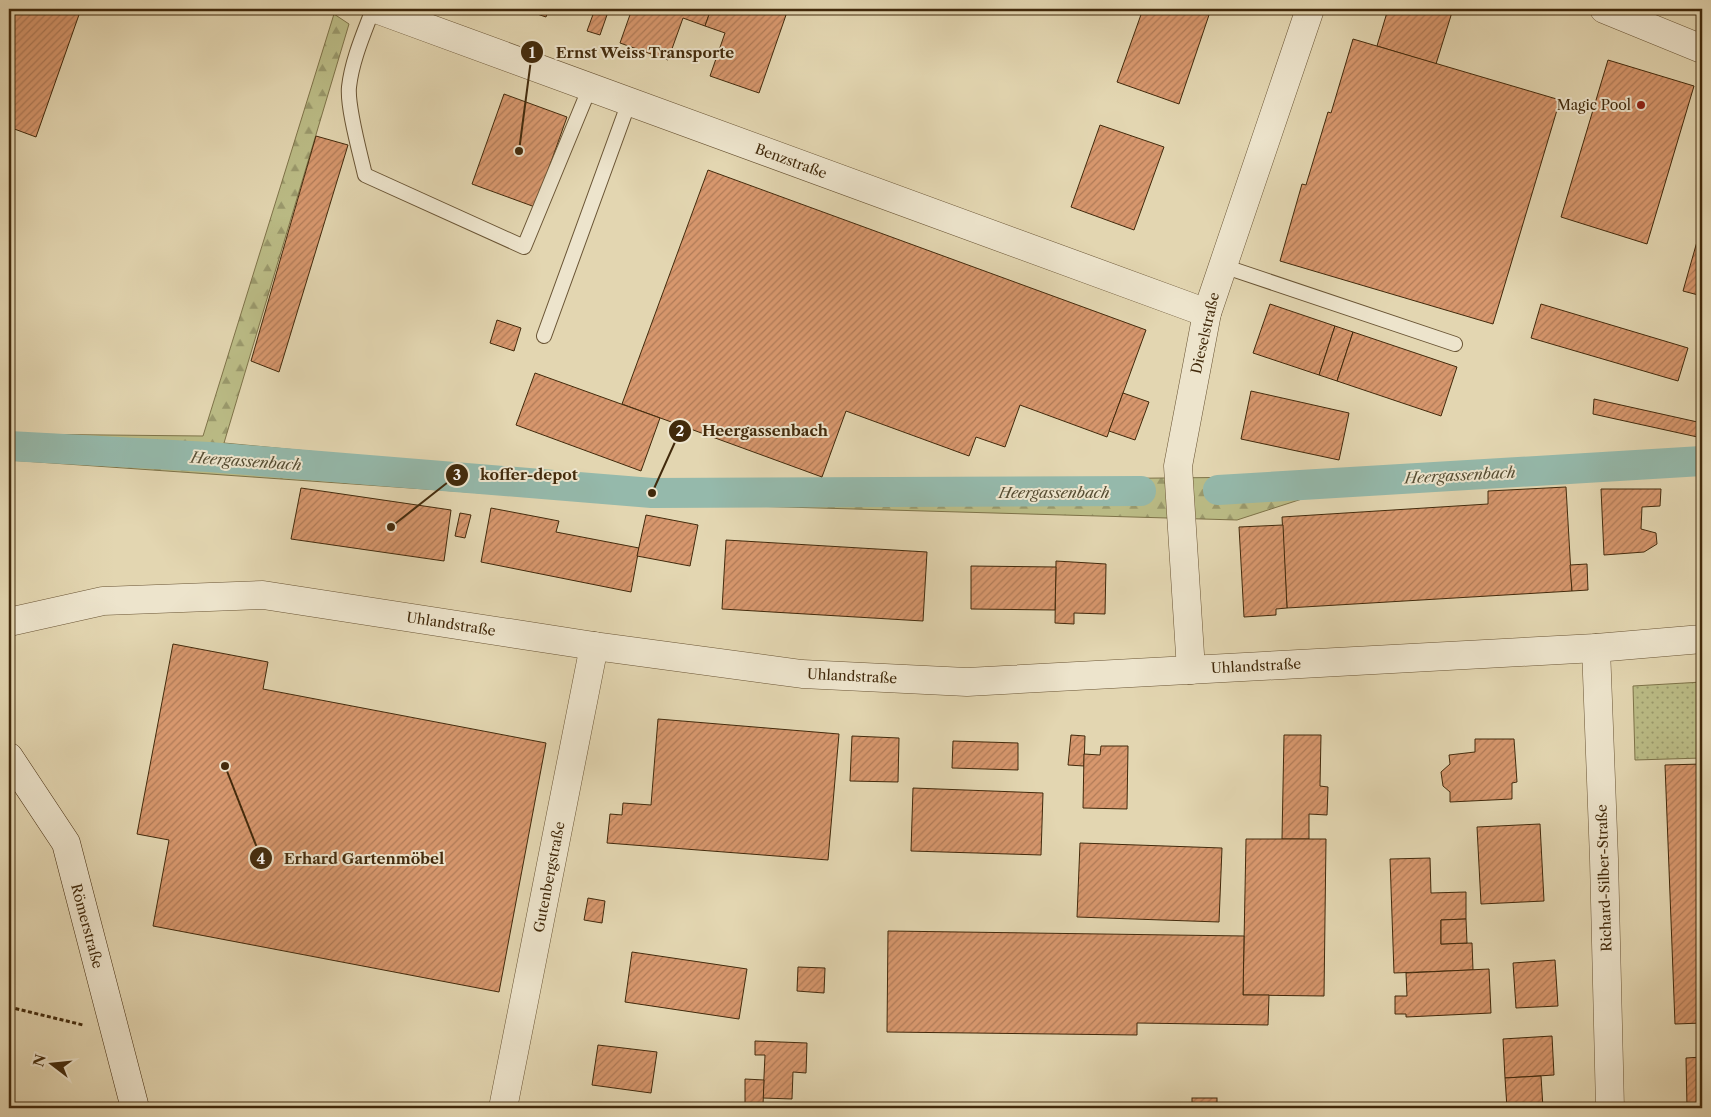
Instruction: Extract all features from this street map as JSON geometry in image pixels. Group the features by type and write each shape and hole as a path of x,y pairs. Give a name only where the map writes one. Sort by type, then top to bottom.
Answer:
{"street":[{"name":"Benzstraße","path":"375,9 1208,313"},
{"name":"Dieselstraße","path":"1191,670 1178,466 1208,313 1310,9"},
{"path":"1604,9 1702,49"},
{"name":"Uhlandstraße","path":"9,622 103,601 263,595 594,646 802,674 967,682 1596,648 1702,639"},
{"name":"Gutenbergstraße","path":"503,1108 594,646"},
{"name":"Richard-Silber-Straße","path":"1596,648 1604,859 1610,1108"},
{"name":"Römerstraße","path":"9,757 66,843 135,1108"}],"lane":[{"path":"375,9 361,43 349,88 356,136 365,175 524,247 590,87"},
{"path":"544,336 630,102"},
{"path":"1223,266 1455,344"}],"path":[{"path":"9,1007 83,1025 114,1029"}],"green space":[{"path":"334,14 349,24 224,443 642,483 1373,476 1237,520 611,502 9,460 9,434 203,436"},
{"path":"1702,682 1702,758 1635,760 1633,686"}],"building":[{"path":"9,9 81,9 36,137 9,127"},
{"path":"522,9 549,9 546,17"},
{"path":"595,9 608,12 600,35 587,31"},
{"path":"632,9 711,9 705,26 683,18 668,60 620,43"},
{"path":"711,9 768,9 786,15 759,93 710,76 725,33 705,26"},
{"path":"768,9 786,9 784,14"},
{"path":"1143,9 1211,9 1179,104 1117,82"},
{"path":"1388,9 1453,9 1436,64 1377,46"},
{"path":"1353,39 1560,100 1493,324 1280,261 1302,184 1306,185 1328,112 1331,113"},
{"path":"1608,60 1694,86 1647,244 1561,217"},
{"path":"504,94 567,117 535,207 472,184"},
{"path":"1100,125 1164,147 1134,230 1071,207"},
{"path":"316,136 348,145 279,372 251,361"},
{"path":"708,170 1146,330 1107,437 1020,405 1005,447 976,437 969,456 846,411 822,477 622,404"},
{"path":"1702,224 1702,296 1683,291"},
{"path":"1270,304 1335,326 1319,375 1253,353"},
{"path":"1541,304 1688,348 1678,381 1531,338"},
{"path":"497,320 521,328 514,351 490,343"},
{"path":"1335,326 1353,332 1337,381 1319,375"},
{"path":"1353,332 1457,367 1441,416 1337,381"},
{"path":"535,373 660,418 641,471 516,425"},
{"path":"1251,391 1349,413 1339,460 1241,439"},
{"path":"1123,393 1149,402 1135,440 1109,431"},
{"path":"1594,399 1702,423 1702,438 1593,414"},
{"path":"1698,479 1702,479 1702,507 1700,508"},
{"path":"1566,487 1572,591 1287,608 1282,517 1488,504 1488,491"},
{"path":"301,488 451,510 444,561 291,539"},
{"path":"1601,489 1661,489 1660,506 1642,507 1641,529 1656,533 1657,544 1644,552 1604,555"},
{"path":"491,508 559,521 556,532 639,548 631,592 481,562"},
{"path":"460,513 471,515 465,538 455,536"},
{"path":"646,515 698,525 690,566 637,556"},
{"path":"1283,525 1287,608 1276,609 1276,615 1244,617 1239,527"},
{"path":"726,540 927,552 923,621 722,609"},
{"path":"1056,561 1106,564 1105,614 1074,613 1074,624 1055,623"},
{"path":"1587,564 1588,590 1572,591 1570,565"},
{"path":"971,566 1056,567 1055,610 971,609"},
{"path":"173,644 268,662 263,689 546,743 499,992 153,926 169,840 137,834"},
{"path":"658,719 839,734 828,860 607,843 610,814 622,815 623,803 651,805"},
{"path":"1071,735 1085,736 1084,766 1068,765"},
{"path":"1284,735 1321,735 1320,786 1328,787 1327,815 1309,814 1309,839 1282,839"},
{"path":"852,736 899,738 898,782 850,781"},
{"path":"1475,739 1514,739 1517,782 1512,783 1512,799 1450,802 1450,792 1443,786 1441,772 1450,764 1449,755 1475,752"},
{"path":"953,741 1018,743 1018,770 952,768"},
{"path":"1101,746 1128,746 1127,809 1083,808 1084,754 1100,755"},
{"path":"1702,764 1702,1023 1675,1024 1665,765"},
{"path":"913,788 1043,793 1041,855 911,851"},
{"path":"1540,824 1544,901 1481,904 1477,827"},
{"path":"1246,839 1326,839 1324,996 1243,995"},
{"path":"1080,843 1222,848 1219,922 1077,917"},
{"path":"1430,858 1431,893 1466,892 1466,919 1441,920 1441,944 1472,943 1473,970 1394,973 1390,859"},
{"path":"588,898 605,901 602,923 584,920"},
{"path":"1466,919 1467,943 1441,944 1441,920"},
{"path":"888,931 1244,936 1243,995 1269,995 1268,1025 1137,1023 1137,1035 887,1032"},
{"path":"632,952 747,969 739,1019 625,1002"},
{"path":"1555,960 1558,1006 1516,1008 1513,963"},
{"path":"798,967 825,968 824,993 797,991"},
{"path":"1489,969 1491,1013 1406,1017 1406,1014 1395,1014 1395,996 1407,996 1406,973"},
{"path":"1552,1036 1554,1075 1505,1078 1503,1039"},
{"path":"755,1041 807,1043 806,1073 793,1072 792,1099 763,1098 765,1055 755,1055"},
{"path":"598,1045 657,1052 651,1093 592,1085"},
{"path":"1702,1057 1702,1106 1687,1107 1686,1058"},
{"path":"1541,1076 1543,1108 1507,1108 1505,1078"},
{"path":"745,1079 764,1080 763,1105 745,1104"},
{"path":"1192,1098 1217,1098 1217,1108 1192,1108"}],"waterway":[{"name":"Heergassenbach","path":"9,446 209,457 652,493 1141,491"},
{"name":"Heergassenbach","path":"1218,490 1702,461"}],"place":[{"name":"Magic Pool","path":"1641,105"},
{"name":"Ernst Weiss Transporte","path":"519,151"},
{"name":"Heergassenbach","path":"652,493"},
{"name":"koffer-depot","path":"391,527"},
{"name":"Erhard Gartenmöbel","path":"225,766"}]}
